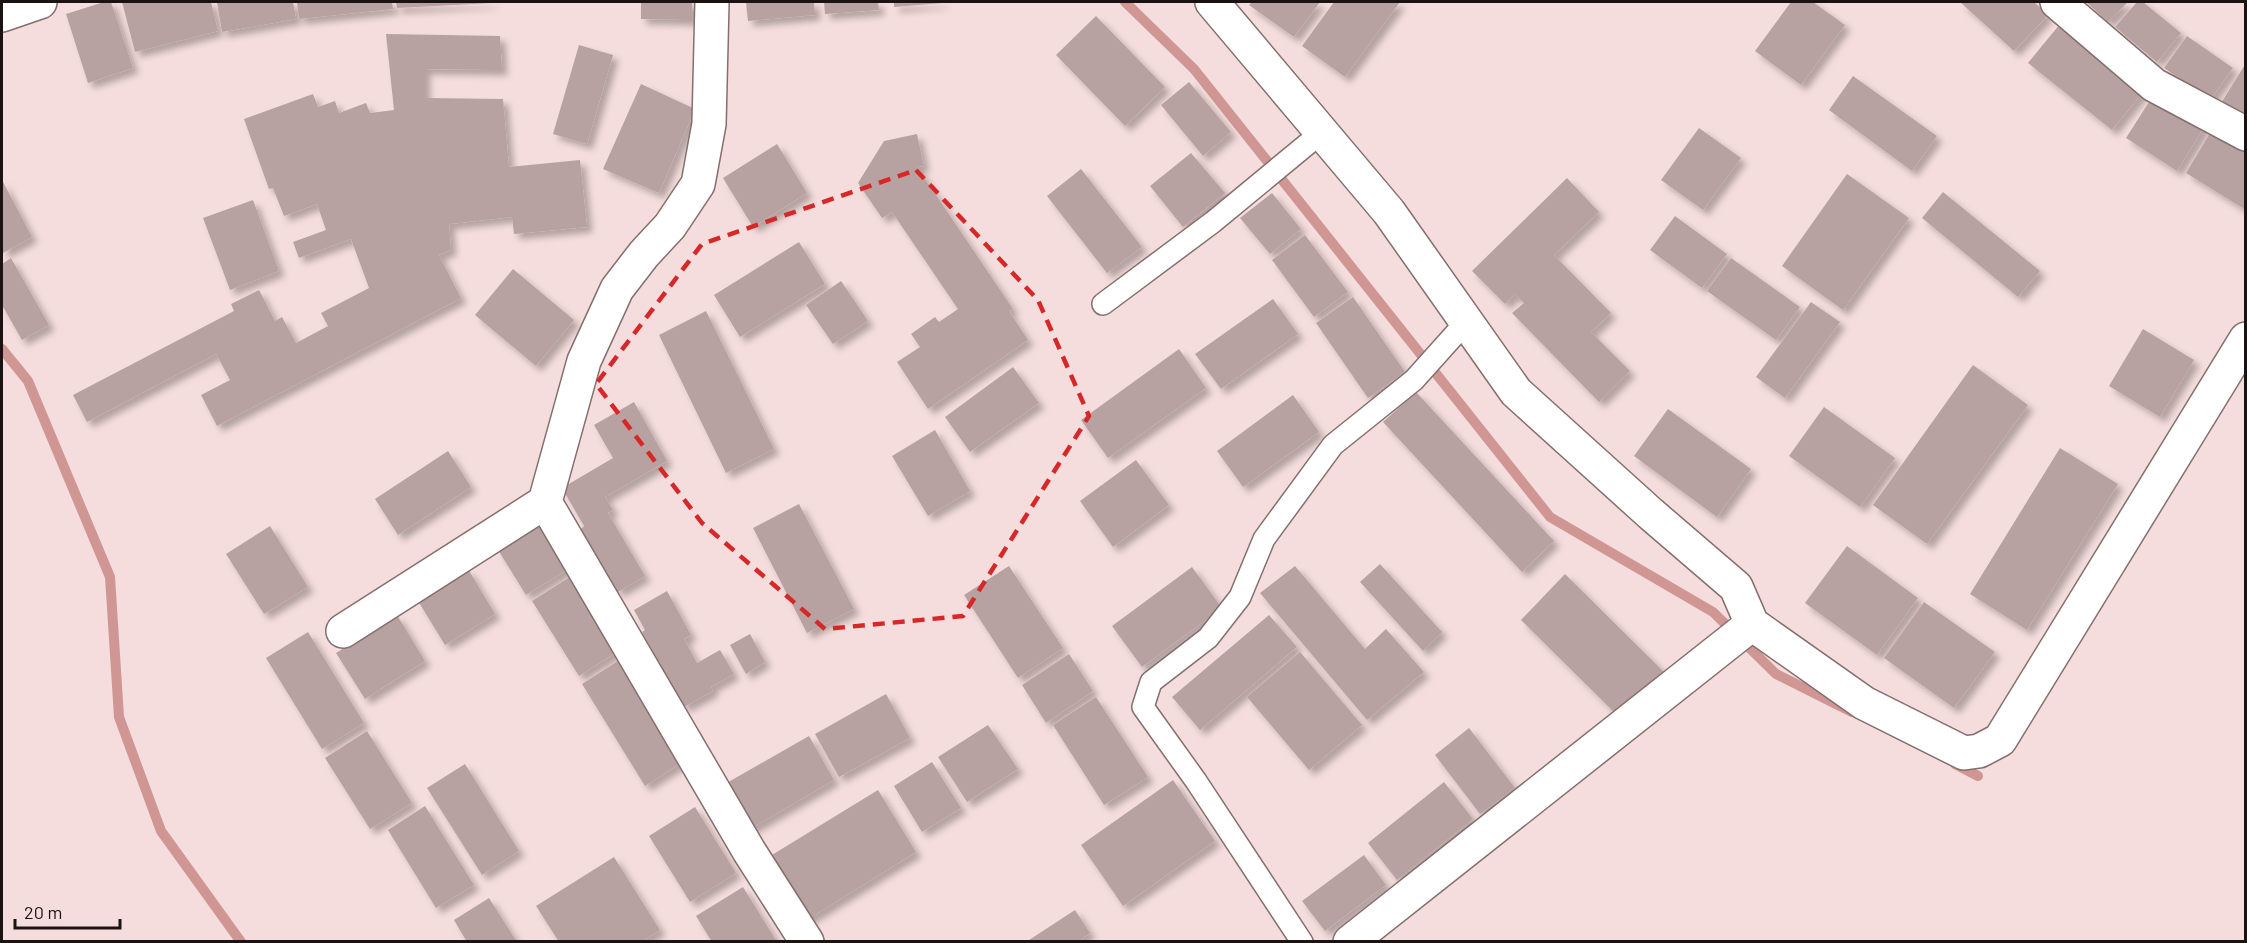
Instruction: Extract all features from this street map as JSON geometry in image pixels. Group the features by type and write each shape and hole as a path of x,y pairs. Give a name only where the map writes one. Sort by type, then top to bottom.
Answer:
{"street":[{"path":"2,15 40,2"},
{"path":"344,631 545,502 585,361 617,289 644,254 670,226 698,184 709,124 712,2"},
{"path":"1212,2 1389,212 1516,392 1736,587 1752,624 1864,702 1964,753 1979,751 2000,740 2246,339"},
{"path":"2057,2 2154,85 2246,134"},
{"path":"545,502 749,850 807,942"},
{"path":"1350,942 1752,624"}],"lane":[{"path":"1103,304 1213,222 1322,132"},
{"path":"1302,942 1196,781 1143,707 1151,682 1208,638 1240,597 1264,539 1333,445 1414,380 1466,322"}],"highlighted area":[{"path":"916,170 1038,300 1089,416 963,616 825,629 702,523 596,384 702,244"}],"building":[{"path":"104,2 111,2 133,68 88,83 66,14"},
{"path":"122,2 211,2 218,31 135,52"},
{"path":"217,2 293,2 296,19 222,32"},
{"path":"297,2 392,2 393,9 299,19"},
{"path":"396,2 492,2 492,3 397,8"},
{"path":"641,2 692,2 692,20 641,19"},
{"path":"746,2 814,2 815,15 748,21"},
{"path":"824,2 878,2 879,10 825,14"},
{"path":"894,2 943,2 943,3 894,7"},
{"path":"1252,2 1320,2 1294,37 1249,5"},
{"path":"1334,2 1400,2 1345,77 1302,46"},
{"path":"1791,2 1813,2 1845,25 1801,85 1755,51"},
{"path":"1960,2 2034,2 2048,15 2014,51"},
{"path":"2086,2 2128,2 2108,22"},
{"path":"2137,2 2143,2 2181,33 2157,62 2115,27"},
{"path":"1096,16 1165,87 1125,126 1056,55"},
{"path":"2060,24 2144,91 2112,130 2028,63"},
{"path":"386,34 500,36 502,70 425,69 425,98 503,99 509,167 580,160 587,227 514,234 512,217 449,224 451,250 439,255 461,298 217,426 201,395 230,380 216,354 87,422 73,395 234,311 231,304 259,290 275,321 282,317 296,343 328,326 321,313 369,288 351,239 299,258 293,242 326,230 317,204 284,216 273,188 269,189 244,119 313,94 318,107 335,101 339,113 366,103 370,113 394,110"},
{"path":"2187,36 2233,68 2210,100 2164,68"},
{"path":"579,45 613,55 587,144 553,134"},
{"path":"2246,63 2246,118 2221,103"},
{"path":"1853,76 1937,136 1912,171 1829,110"},
{"path":"1189,82 1231,132 1203,156 1161,105"},
{"path":"641,84 695,109 659,193 603,169"},
{"path":"2154,94 2205,126 2177,171 2126,138"},
{"path":"1699,128 1741,158 1703,210 1661,180"},
{"path":"2213,128 2246,148 2246,210 2186,173"},
{"path":"917,134 924,166 917,167 1013,309 1009,311 1028,340 928,409 897,362 920,347 911,334 935,317 939,322 958,309 892,212 882,218 858,183 884,141"},
{"path":"777,144 807,193 753,227 723,178"},
{"path":"1191,153 1225,193 1183,227 1150,186"},
{"path":"1081,169 1142,247 1107,273 1047,196"},
{"path":"1847,174 1909,218 1843,310 1782,266"},
{"path":"1567,178 1599,212 1554,255 1611,313 1591,332 1630,371 1599,402 1512,313 1524,303 1515,294 1505,304 1472,271"},
{"path":"2,180 32,237 3,253 2,250"},
{"path":"1943,192 2040,271 2018,297 1922,218"},
{"path":"1272,193 1301,229 1270,254 1240,218"},
{"path":"253,200 279,271 230,290 203,218"},
{"path":"1675,216 1727,254 1702,288 1650,250"},
{"path":"1305,235 1348,292 1314,317 1272,260"},
{"path":"799,242 825,284 740,337 714,295"},
{"path":"11,258 49,325 22,340 2,305 2,264"},
{"path":"1731,258 1800,307 1776,340 1707,291"},
{"path":"513,269 574,320 536,366 475,315"},
{"path":"841,281 868,321 833,344 806,305"},
{"path":"1353,297 1405,372 1368,398 1316,323"},
{"path":"1273,299 1298,334 1221,389 1195,354"},
{"path":"1811,302 1840,322 1785,398 1756,377"},
{"path":"706,311 774,449 726,473 659,335"},
{"path":"2143,329 2194,360 2160,417 2109,386"},
{"path":"1179,349 1206,388 1108,458 1081,420"},
{"path":"1973,365 2028,405 1927,544 1873,505"},
{"path":"1013,367 1039,403 970,452 945,417"},
{"path":"1416,392 1554,541 1522,572 1383,422"},
{"path":"1293,395 1319,432 1243,487 1217,451"},
{"path":"634,402 667,461 605,497 613,510 608,513 645,576 618,592 581,529 584,526 562,488 613,458 594,425"},
{"path":"1824,407 1895,458 1860,507 1789,456"},
{"path":"1668,409 1751,469 1717,517 1634,456"},
{"path":"935,430 970,491 928,516 892,456"},
{"path":"2060,448 2118,484 2027,630 1970,594"},
{"path":"448,451 471,487 398,535 375,499"},
{"path":"1136,460 1169,505 1113,547 1080,501"},
{"path":"799,504 854,609 807,633 753,528"},
{"path":"542,523 570,568 526,595 498,550"},
{"path":"270,526 308,587 264,614 226,554"},
{"path":"1847,546 1918,598 1877,655 1805,603"},
{"path":"1380,564 1442,632 1423,651 1360,582"},
{"path":"1009,566 1063,648 1018,678 964,595"},
{"path":"1295,566 1365,649 1386,629 1424,672 1367,720 1260,593"},
{"path":"1192,567 1222,608 1142,667 1112,626"},
{"path":"468,569 495,614 445,645 418,601"},
{"path":"1565,574 1665,673 1620,718 1521,620"},
{"path":"573,575 620,650 579,676 532,601"},
{"path":"667,591 691,635 684,639 697,663 720,650 734,674 711,687 713,691 684,707 642,632 645,630 634,610"},
{"path":"1924,602 1995,652 1954,708 1884,658"},
{"path":"397,615 425,661 365,699 336,653"},
{"path":"1269,615 1297,647 1200,730 1172,697"},
{"path":"308,632 364,723 322,749 266,658"},
{"path":"750,634 765,662 746,674 730,645"},
{"path":"1300,652 1362,725 1309,770 1247,697"},
{"path":"1069,654 1093,691 1046,723 1022,685"},
{"path":"624,657 687,759 645,786 582,684"},
{"path":"886,694 910,738 839,777 815,734"},
{"path":"1096,697 1148,777 1104,805 1053,725"},
{"path":"988,725 1018,769 967,802 938,757"},
{"path":"1469,728 1515,788 1480,814 1435,755"},
{"path":"367,731 412,803 370,829 325,758"},
{"path":"809,736 834,780 750,829 725,784"},
{"path":"932,762 961,808 922,832 894,786"},
{"path":"465,764 519,851 482,875 427,788"},
{"path":"1173,780 1215,841 1123,906 1081,845"},
{"path":"1444,782 1473,819 1397,880 1368,843"},
{"path":"878,790 916,852 805,921 767,858"},
{"path":"425,806 474,885 436,908 388,830"},
{"path":"695,807 736,873 690,902 649,836"},
{"path":"1364,855 1386,885 1325,931 1302,901"},
{"path":"614,857 660,930 642,942 559,942 536,906"},
{"path":"743,887 777,942 712,942 696,916"},
{"path":"489,898 517,942 467,942 454,920"},
{"path":"1075,910 1090,933 1078,942 1026,942"}],"waterway":[{"path":"1125,2 1194,69 1550,517 1713,612 1776,674 1852,712"},
{"path":"2,349 28,381 110,577 119,717 161,831 241,942"},
{"path":"1955,764 1978,776"}]}
